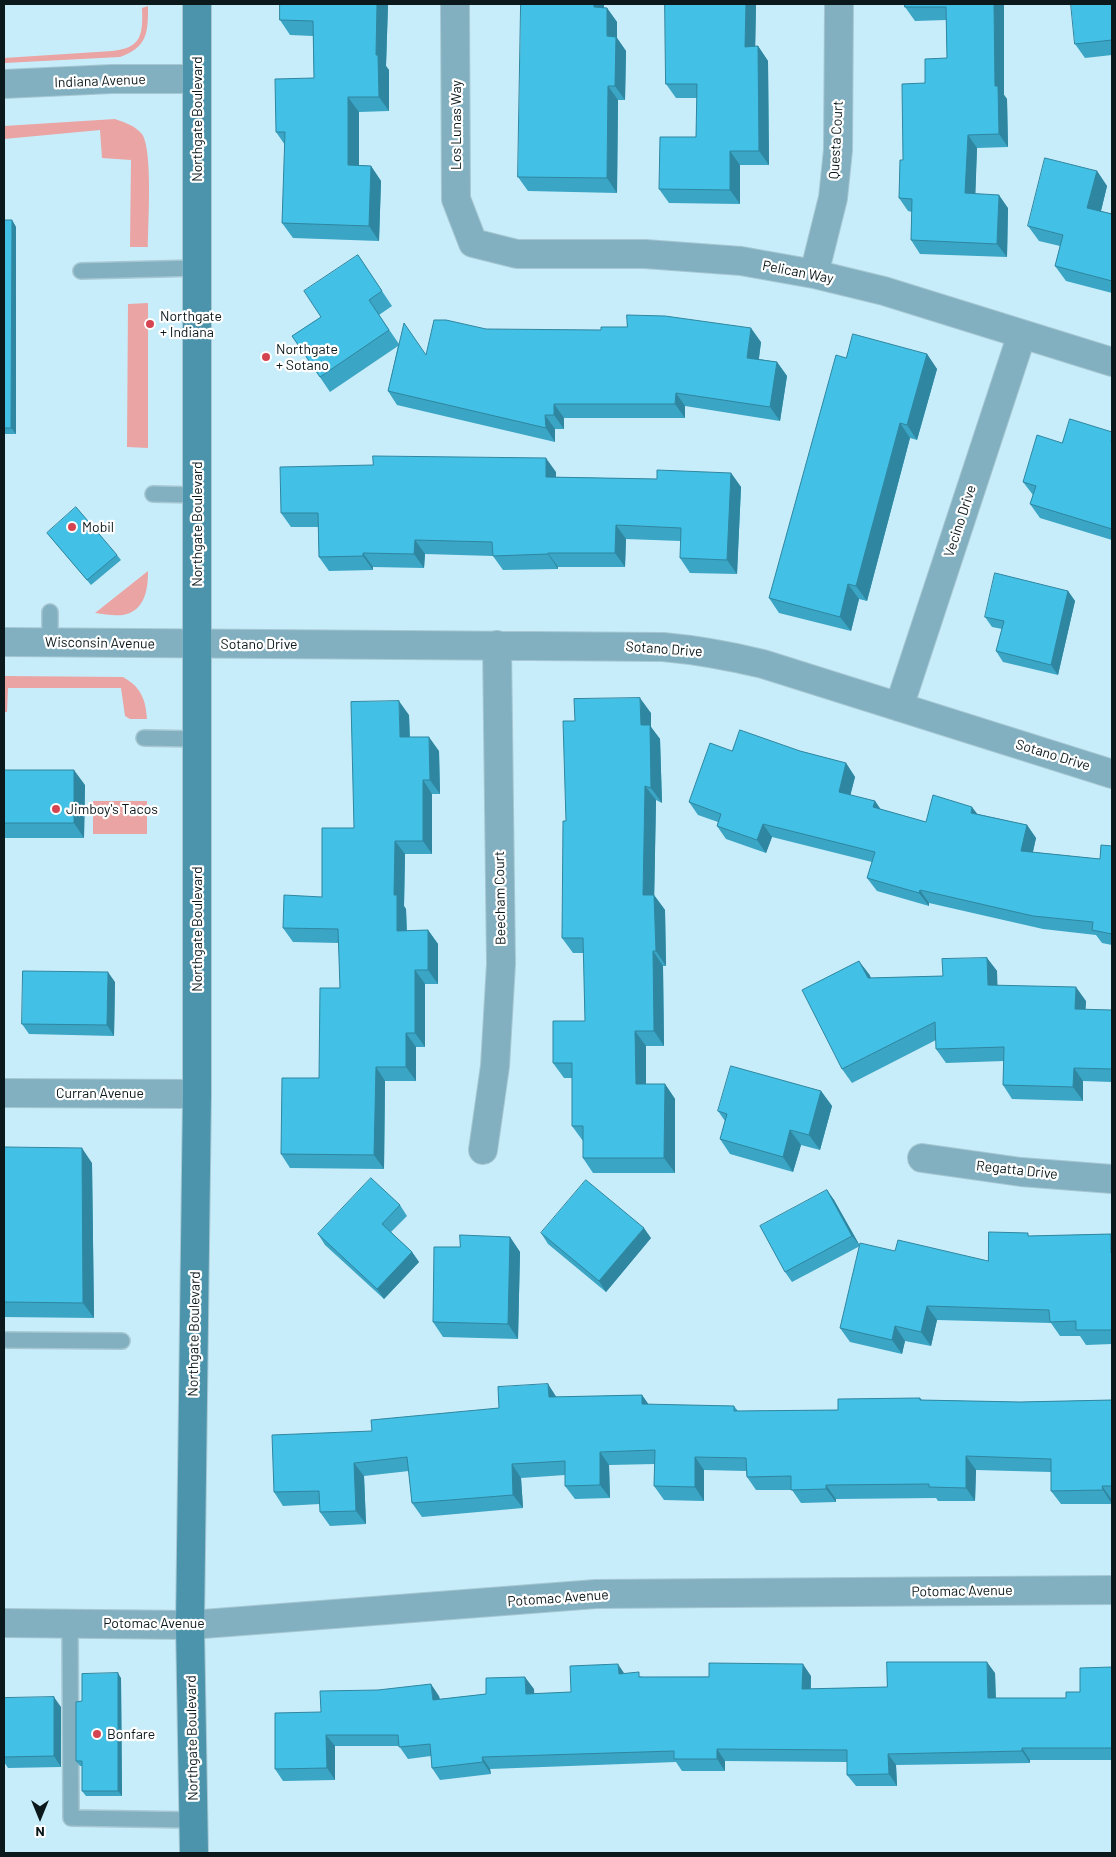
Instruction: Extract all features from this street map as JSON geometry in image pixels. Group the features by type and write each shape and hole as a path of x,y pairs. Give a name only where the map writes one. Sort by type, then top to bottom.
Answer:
{"main road":[{"name":"Northgate Boulevard","path":"194,1853 190,1625 197,1094 197,4"}],"street":[{"name":"Los Lunas Way","path":"455,4 456,200 473,243"},
{"name":"Questa Court","path":"814,274 833,198 838,150 839,4"},
{"name":"Indiana Avenue","path":"4,84 112,80 197,80"},
{"name":"Pelican Way","path":"473,243 517,254 645,254 741,261 814,274 884,292 1112,362"},
{"name":"Vecino Drive","path":"899,707 1022,334"},
{"name":"Wisconsin Avenue","path":"4,642 197,644"},
{"name":"Sotano Drive","path":"197,644 663,647 713,653 763,664 1112,774"},
{"name":"Beecham Court","path":"483,1150 495,1066 501,964 497,645"},
{"name":"Curran Avenue","path":"4,1093 197,1094"},
{"name":"Regatta Drive","path":"922,1158 1021,1172 1112,1179"},
{"name":"Potomac Avenue","path":"4,1623 190,1625 596,1594 1112,1590"}],"lane":[{"path":"81,272 197,268"},
{"path":"154,494 197,496"},
{"path":"50,612 50,642"},
{"path":"144,738 197,739"},
{"path":"4,1340 122,1341"},
{"path":"70,1624 70,1818 193,1820"}],"shaded area":[{"path":"148,6 148,24 144,38 136,48 120,57 4,63 4,58 112,51 129,47 139,38 142,25 142,8"},
{"path":"115,119 136,128 142,134 145,143 149,171 148,247 130,247 131,160 102,158 100,130 4,139 4,126"},
{"path":"148,303 148,448 127,447 128,304"},
{"path":"148,571 145,596 133,611 120,615 95,613"},
{"path":"4,676 123,677 134,685 144,700 147,719 130,719 125,716 121,688 8,688 7,712 4,712"},
{"path":"93,801 147,801 147,834 93,834"}],"building":[{"path":"280,4 377,4 376,55 378,55 379,97 348,97 348,165 371,166 369,226 282,223 285,132 276,132 275,79 314,78 313,21 280,20"},
{"path":"521,4 594,4 594,7 607,8 607,36 616,37 615,86 608,86 607,178 518,177"},
{"path":"665,4 746,4 745,47 758,46 759,151 730,151 730,190 659,189 660,137 696,137 697,84 666,84"},
{"path":"905,4 994,4 995,86 998,86 999,134 968,135 965,193 999,195 997,244 911,240 912,199 899,198 900,160 903,160 902,84 925,83 925,59 947,58 946,7 905,7"},
{"path":"1071,4 1112,4 1112,40 1075,44"},
{"path":"1045,158 1097,171 1087,208 1112,214 1112,281 1055,266 1063,235 1028,226"},
{"path":"4,220 12,220 11,428 4,428"},
{"path":"358,255 382,291 369,300 389,330 320,377 292,336 321,317 304,291"},
{"path":"627,315 665,316 751,328 747,358 777,362 770,407 676,393 675,404 554,404 554,415 545,415 546,428 388,391 404,323 426,355 434,320 446,320 486,329 601,330 601,327 627,327"},
{"path":"853,334 927,354 907,425 900,423 856,586 848,584 840,617 769,598 836,355 846,358"},
{"path":"1070,419 1112,432 1112,529 1030,504 1036,486 1023,482 1037,435 1062,443"},
{"path":"373,456 546,458 546,477 657,479 657,470 731,473 727,560 680,558 681,528 616,525 615,553 548,553 493,556 492,542 415,540 414,554 363,553 363,556 319,557 318,513 281,513 280,467 373,465"},
{"path":"76,507 117,555 87,580 47,533"},
{"path":"995,573 1068,591 1051,665 996,651 1004,621 985,617"},
{"path":"640,698 641,725 650,725 651,788 645,786 643,895 654,895 656,951 653,951 654,1031 635,1031 636,1084 665,1084 664,1158 583,1158 583,1126 572,1126 572,1063 553,1063 553,1021 585,1021 583,938 562,938 563,821 566,821 563,721 575,721 574,699"},
{"path":"399,701 400,737 429,737 430,780 423,780 423,841 395,841 394,895 397,895 397,931 428,930 428,970 415,970 415,1033 406,1033 406,1067 376,1067 374,1155 281,1154 282,1078 319,1078 320,988 340,988 338,929 283,928 284,895 322,897 322,828 354,828 351,702"},
{"path":"740,730 800,751 846,763 839,792 875,801 873,807 926,822 933,795 972,807 971,813 1027,825 1021,851 1100,859 1101,845 1112,846 1112,934 1092,930 1093,922 1033,916 920,890 919,893 867,878 875,852 763,824 757,840 717,826 721,814 689,802 710,743 732,751"},
{"path":"4,770 74,770 74,823 4,823"},
{"path":"987,958 988,985 1076,987 1075,1009 1112,1010 1112,1069 1074,1068 1073,1087 1003,1085 1004,1047 936,1049 935,1022 842,1069 802,990 859,961 868,978 943,976 942,959"},
{"path":"23,971 108,972 107,1025 22,1024"},
{"path":"731,1066 821,1091 809,1135 790,1130 783,1157 720,1139 727,1114 718,1111"},
{"path":"4,1147 82,1148 83,1303 4,1302"},
{"path":"371,1178 400,1205 382,1224 412,1252 377,1289 318,1234"},
{"path":"586,1180 644,1228 599,1281 541,1233"},
{"path":"827,1190 852,1236 785,1272 760,1226"},
{"path":"989,1232 1028,1233 1028,1236 1111,1234 1112,1330 1076,1330 1076,1321 1050,1322 1049,1310 927,1306 921,1332 895,1326 892,1340 840,1328 860,1243 895,1251 898,1240 988,1261"},
{"path":"460,1235 510,1237 508,1324 433,1322 434,1247 460,1247"},
{"path":"548,1384 549,1397 642,1395 642,1404 734,1406 734,1411 838,1410 838,1399 920,1398 920,1400 1020,1402 1112,1400 1112,1486 1102,1486 1103,1490 1051,1491 1051,1459 966,1456 966,1488 929,1487 929,1484 826,1485 826,1489 791,1490 791,1476 747,1477 746,1458 695,1457 695,1487 654,1486 655,1450 600,1452 600,1485 565,1486 565,1461 512,1464 513,1495 412,1503 407,1457 354,1463 356,1511 320,1512 319,1491 274,1492 272,1435 372,1431 371,1420 499,1408 498,1387"},
{"path":"887,1662 987,1662 988,1698 1066,1698 1066,1692 1080,1692 1080,1668 1112,1667 1112,1748 1022,1748 1022,1751 888,1754 889,1774 847,1775 847,1750 717,1749 717,1759 674,1759 674,1751 482,1757 483,1762 432,1768 430,1744 399,1747 398,1735 326,1735 327,1768 275,1769 275,1713 321,1712 320,1691 378,1690 431,1684 433,1700 486,1694 486,1678 525,1677 526,1694 571,1692 570,1666 618,1664 619,1674 639,1672 639,1677 709,1677 709,1663 803,1664 802,1689 887,1687"},
{"path":"118,1673 118,1791 82,1791 82,1761 76,1761 76,1702 82,1701 82,1674"},
{"path":"54,1697 54,1756 4,1757 4,1698"}],"place":[{"name":"Northgate + Indiana","path":"150,324"},
{"name":"Northgate + Sotano","path":"266,357"},
{"name":"Mobil","path":"72,527"},
{"name":"Jimboy's Tacos","path":"56,809"},
{"name":"Bonfare","path":"97,1734"}]}
